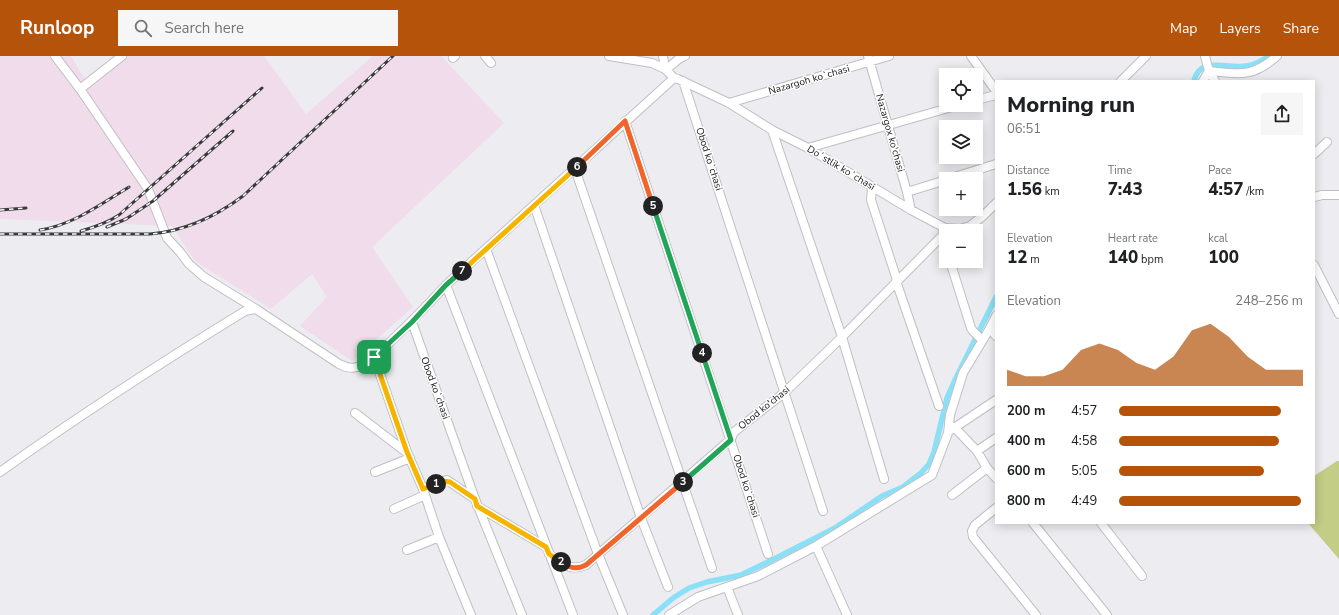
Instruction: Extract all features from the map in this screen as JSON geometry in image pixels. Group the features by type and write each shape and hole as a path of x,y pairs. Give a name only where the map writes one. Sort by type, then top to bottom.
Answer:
{"street":[{"path":"55,56 80,89 148,189 167,238 189,264 204,277 256,309 339,364 349,368 367,363 374,357 412,322 446,285 674,78 665,69 652,63 609,56"},
{"path":"80,89 122,56"},
{"path":"485,56 491,63"},
{"path":"663,56 665,69"},
{"path":"665,69 672,66 680,58 685,56"},
{"name":"Nazargoh koʻchasi","path":"729,104 869,59 889,56"},
{"path":"971,56 995,90"},
{"path":"1121,80 1146,56"},
{"path":"1209,69 1242,74 1265,66 1276,56"},
{"path":"1205,57 1214,80"},
{"name":"Nazargox ko'chasi","path":"869,59 911,210"},
{"path":"1204,80 1209,69"},
{"name":"Doʻstlik koʻchasi","path":"674,78 729,104 772,130 808,148 911,210 939,229"},
{"name":"Obod koʻchasi","path":"683,81 823,511"},
{"path":"983,98 995,95"},
{"path":"808,148 939,111"},
{"name":"Obod koʻchasi","path":"625,121 768,554"},
{"path":"772,130 842,337 884,479"},
{"path":"1315,153 1327,142"},
{"path":"970,172 995,164"},
{"path":"575,169 712,568"},
{"path":"907,192 939,182"},
{"path":"872,187 871,200 939,406"},
{"path":"1315,197 1322,194 1339,196"},
{"name":"Doʻstlik koʻchasi","path":"972,224 995,204"},
{"path":"534,206 641,518 668,587"},
{"name":"Obod ko'chasi","path":"548,550 566,566 579,568 586,565 731,440 734,432 785,392 842,337 939,237"},
{"path":"486,249 598,554 623,615"},
{"path":"1315,266 1339,314"},
{"path":"952,268 973,331 982,340"},
{"path":"446,285 573,615"},
{"path":"0,472 63,427 181,350 246,310 256,309"},
{"path":"668,615 698,597 758,576 816,546 932,476 951,430 950,415 963,373 995,318"},
{"name":"Obod koʻchasi","path":"412,322 476,502 522,615"},
{"path":"990,328 995,335"},
{"path":"374,357 408,455 424,492 439,537 471,615"},
{"path":"951,430 995,401"},
{"path":"355,413 408,455"},
{"path":"951,430 977,451 987,468 995,477"},
{"path":"977,451 995,439"},
{"path":"375,472 408,455"},
{"path":"952,495 987,468"},
{"path":"394,509 447,480 476,502 548,550"},
{"path":"995,509 975,525 972,531 974,537 1036,615"},
{"path":"1034,524 1107,615"},
{"path":"1102,524 1142,576"},
{"path":"407,550 439,537"},
{"path":"816,546 847,615"},
{"path":"727,587 738,615"}],"shaded area":[{"path":"0,56 71,56 89,86 124,56 264,56 306,114 373,56 441,56 504,123 372,247 413,307 352,361 300,326 327,297 312,274 271,309 195,261 172,226 0,219"}],"green space":[{"path":"1339,461 1339,559 1309,524 1315,524 1315,475"}],"waterway":[{"path":"1194,80 1197,73 1207,66 1246,66 1264,60 1269,56"},
{"path":"653,615 673,598 689,588 707,582 741,575 835,528 882,496 903,487 921,473 929,464 934,452 947,398 995,299"}],"railway":[{"path":"0,234 150,234 176,230 200,222 243,196 393,56"},
{"path":"81,231 101,224 119,215 262,88"},
{"path":"107,227 126,219 153,201 233,131"},
{"path":"40,230 64,224 75,219 129,187"},
{"path":"0,210 26,208"}],"route":[{"path":"625,121 731,440 586,565 579,568 572,568 566,566 549,554 546,547 477,506 475,499 447,480 423,489 407,452 374,357 412,322 446,285 575,169 625,121"}]}
